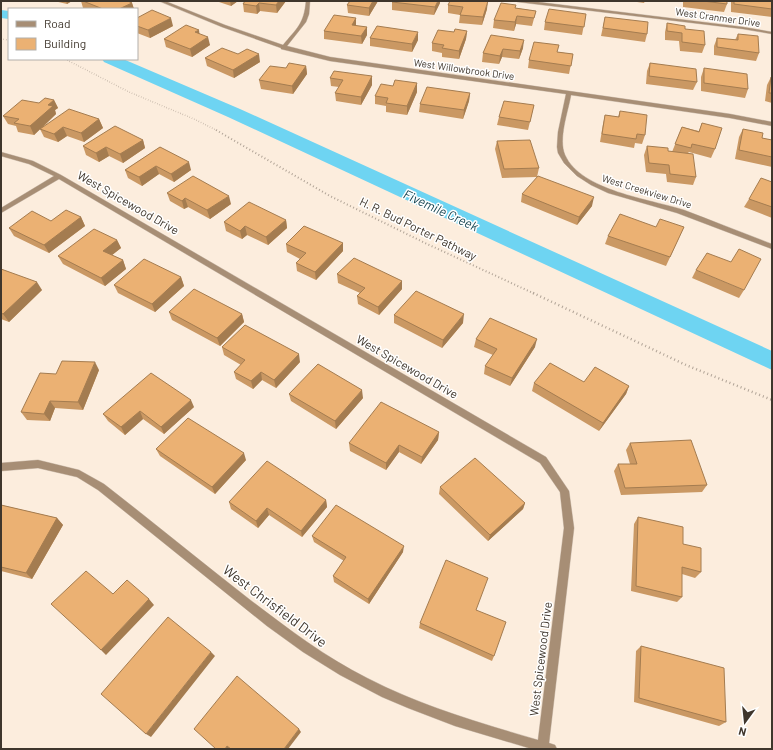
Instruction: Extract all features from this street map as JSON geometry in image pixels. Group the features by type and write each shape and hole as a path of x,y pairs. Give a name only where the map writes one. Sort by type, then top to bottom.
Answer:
{"street":[{"name":"West Willowbrook Drive","path":"161,1 256,39 283,48 330,59 730,116 772,124"},
{"path":"283,48 304,22 307,14 308,1"},
{"name":"West Cranmer Drive","path":"518,1 743,28 772,33"},
{"name":"West Creekview Drive","path":"569,93 560,140 561,152 567,164 578,175 595,185 711,222 772,247"},
{"name":"West Spicewood Drive","path":"1,154 12,156 38,165 58,176 543,460 564,491 569,528 547,748"},
{"path":"1,211 58,176"},
{"name":"West Chrisfield Drive","path":"1,467 38,464 79,474 102,487 277,628 333,665 364,683 419,708 478,728 547,748"}],"path":[{"name":"H. R. Bud Porter Pathway","path":"67,60 129,92 194,119 330,196 425,243 686,365 772,400"}],"building":[{"path":"83,1 128,1 132,3 121,8 100,8"},
{"path":"245,1 279,1 276,5 259,3 256,6 243,4"},
{"path":"350,1 373,1 369,8 347,5"},
{"path":"438,1 435,7 392,2"},
{"path":"450,1 488,1 483,17 460,15 463,7 448,5"},
{"path":"703,1 727,1 727,4"},
{"path":"734,1 772,1 772,9 734,4"},
{"path":"501,3 516,5 515,8 536,11 534,18 517,16 515,22 494,20"},
{"path":"549,9 586,14 584,27 545,22"},
{"path":"152,10 171,18 148,30 138,26 138,17"},
{"path":"334,15 356,18 352,25 367,27 361,36 324,31"},
{"path":"605,17 648,22 647,34 603,28"},
{"path":"667,23 685,26 685,29 704,31 705,45 682,42 682,33 667,31"},
{"path":"186,25 199,30 195,32 208,37 190,49 164,39"},
{"path":"377,26 418,32 412,44 370,38"},
{"path":"455,29 467,31 459,51 442,48 444,45 432,43 438,30 454,32"},
{"path":"738,34 758,36 759,53 717,47 717,38 738,40"},
{"path":"491,35 524,40 520,51 503,49 500,56 483,53"},
{"path":"534,42 559,45 557,52 573,54 571,66 529,60"},
{"path":"222,48 238,54 247,49 259,54 233,70 205,58"},
{"path":"289,63 306,66 292,86 259,80 270,66 286,68"},
{"path":"650,63 696,69 697,82 649,76"},
{"path":"704,68 747,74 748,89 704,83"},
{"path":"334,71 372,76 361,97 335,93 343,80 330,78"},
{"path":"771,77 772,93 769,93"},
{"path":"395,80 417,83 407,106 386,103 388,98 375,96 381,84 393,86"},
{"path":"427,87 470,93 464,110 420,104"},
{"path":"45,98 54,100 48,105 53,106 30,126 14,123 19,119 3,116 22,100 39,103"},
{"path":"504,101 534,105 530,122 499,117"},
{"path":"69,109 99,119 81,133 63,127 54,134 40,129"},
{"path":"620,111 647,115 645,135 637,134 636,139 602,134 605,115 619,117"},
{"path":"702,123 722,128 715,149 692,144 691,148 675,144 682,127 699,132"},
{"path":"115,126 143,140 120,154 106,147 96,153 83,146"},
{"path":"743,129 763,133 762,138 772,140 772,157 739,150"},
{"path":"530,140 539,168 504,169 497,141"},
{"path":"647,146 668,148 668,151 693,154 696,177 670,174 669,165 649,163"},
{"path":"160,147 189,162 171,174 156,166 139,177 125,170"},
{"path":"193,176 229,196 207,210 185,198 182,201 167,193"},
{"path":"538,176 594,197 579,217 522,194"},
{"path":"761,178 772,182 772,207 749,199"},
{"path":"249,202 286,220 266,237 245,226 240,231 224,222"},
{"path":"66,210 81,217 44,245 9,228 32,211 51,221"},
{"path":"620,214 656,227 660,219 684,227 670,257 608,236"},
{"path":"304,226 343,243 315,272 296,263 306,253 286,244"},
{"path":"94,229 117,240 103,251 123,260 101,278 58,256"},
{"path":"739,249 761,259 744,290 696,270 707,253 731,262"},
{"path":"354,258 402,281 378,307 357,296 365,288 337,274"},
{"path":"144,259 181,277 152,304 114,285"},
{"path":"1,269 37,282 3,314 1,313"},
{"path":"194,289 242,314 217,338 169,312"},
{"path":"416,291 464,314 443,340 394,315"},
{"path":"490,318 537,339 512,378 485,366 497,349 476,339"},
{"path":"245,325 299,354 274,380 261,372 251,381 234,372 245,360 222,347"},
{"path":"62,361 95,362 78,402 50,401 44,414 21,412 40,373 56,374"},
{"path":"550,363 584,382 595,367 629,386 603,423 534,383"},
{"path":"318,364 362,390 335,421 289,394"},
{"path":"151,373 191,400 161,427 140,411 121,427 103,414"},
{"path":"381,402 439,432 422,457 399,445 386,463 349,443"},
{"path":"188,418 244,453 212,487 156,449"},
{"path":"691,440 707,485 625,488 618,464 637,464 630,443"},
{"path":"475,458 525,503 490,535 440,487"},
{"path":"267,461 326,500 301,531 267,508 256,521 229,502"},
{"path":"1,505 57,518 26,573 1,567"},
{"path":"336,505 404,546 368,599 333,576 346,557 312,536"},
{"path":"638,517 683,527 683,544 701,548 701,572 682,567 682,597 636,586"},
{"path":"446,560 488,578 476,610 506,622 494,656 420,623"},
{"path":"86,571 113,594 127,580 149,599 101,650 51,604"},
{"path":"168,617 211,652 146,734 101,694"},
{"path":"641,646 724,668 726,722 639,698"},
{"path":"237,676 299,729 284,749 231,749 227,746 225,749 216,749 194,729"}],"waterway":[{"name":"Fivemile Creek","path":"1,14 8,15"},
{"name":"Fivemile Creek","path":"112,60 234,113 772,361"}]}
